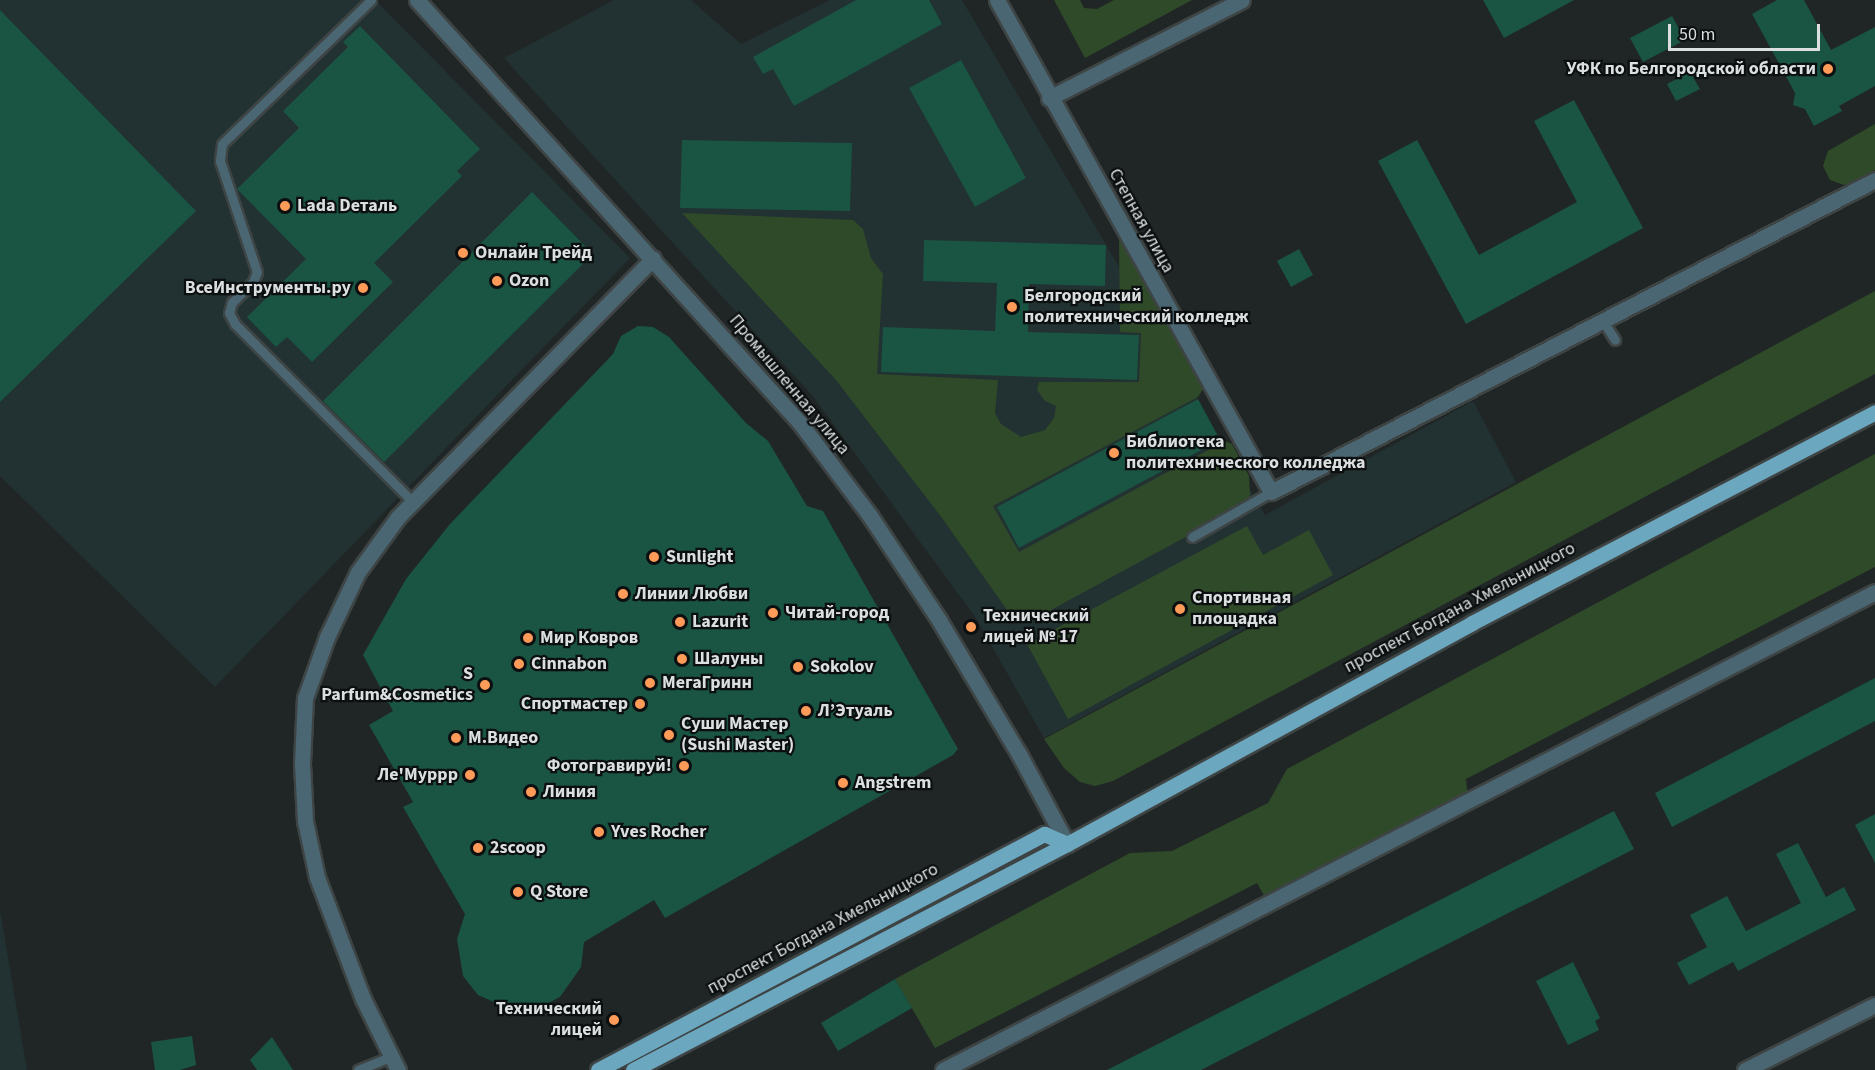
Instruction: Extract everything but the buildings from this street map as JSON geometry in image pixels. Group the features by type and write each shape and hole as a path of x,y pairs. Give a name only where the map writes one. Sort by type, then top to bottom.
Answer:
{"main road":[{"name":"проспект Богдана Хмельницкого","path":"633,1070 1066,844 1472,622 1875,412"},
{"name":"проспект Богдана Хмельницкого","path":"598,1070 1044,834 1066,844"}],"street":[{"name":"Промышленная улица","path":"417,0 800,423 870,516 939,620 1019,754 1066,844"},
{"name":"Степная улица","path":"997,0 1049,98 1271,492"},
{"path":"1049,98 1242,0"},
{"path":"1271,492 1604,323 1875,180"},
{"path":"395,1063 363,999 317,877 305,821 302,763 305,698 327,637 358,572 413,502 653,258"},
{"path":"943,1070 1875,592"},
{"path":"1745,1070 1875,1005"}],"lane":[{"path":"371,0 222,144 220,161 257,272 253,282 232,302 229,313 235,324 413,502"},
{"path":"1604,323 1615,340"},
{"path":"1192,537 1271,492"},
{"path":"358,1070 395,1063"}],"shaded area":[{"path":"0,0 375,0 630,258 215,687 0,476"},
{"path":"614,0 691,0 741,44 830,0 962,0 1265,515 1473,401 1516,482 1044,738 976,618 812,395 504,58"},
{"path":"0,910 27,1070 0,1070"}],"green space":[{"path":"1054,0 1080,0 1084,8 1097,9 1114,0 1192,0 1085,58"},
{"path":"1875,124 1875,170 1844,185 1830,180 1823,166 1828,151"},
{"path":"682,213 853,220 863,229 871,258 883,274 877,374 998,380 995,413 1001,424 1021,437 1045,430 1054,418 1056,406 1045,401 1037,390 1039,382 1139,382 1141,333 1120,332 1119,238 1127,241 1203,389 1198,397 993,506 1019,552 1225,441 1232,444 1249,476 1250,496 1241,507 1038,617 1012,617 942,518 836,380"},
{"path":"1875,291 1875,374 1113,781 1095,786 1080,782 1064,768 1044,739"},
{"path":"1875,454 1875,567 1466,779 1468,797 1266,899 1257,883 935,1048 895,979 1130,853 1172,851 1268,803 1287,769"},
{"name":"Спортивная площадка","path":"1247,526 1263,555 1309,530 1333,575 1068,719 1027,644"}],"place":[{"name":"УФК по Белгородской области","path":"1828,69"},
{"name":"Lada Dеталь","path":"285,206"},
{"name":"Онлайн Трейд","path":"463,253"},
{"name":"Ozon","path":"497,281"},
{"name":"ВсеИнструменты.ру","path":"363,288"},
{"name":"Белгородский политехнический колледж","path":"1012,307"},
{"name":"Библиотека политехнического колледжа","path":"1114,453"},
{"name":"Sunlight","path":"654,557"},
{"name":"Линии Любви","path":"623,594"},
{"name":"Спортивная площадка","path":"1180,609"},
{"name":"Читай-город","path":"773,613"},
{"name":"Lazurit","path":"680,622"},
{"name":"Технический лицей № 17","path":"971,627"},
{"name":"Мир Ковров","path":"528,638"},
{"name":"Шалуны","path":"682,659"},
{"name":"Cinnabon","path":"519,664"},
{"name":"Sokolov","path":"798,667"},
{"name":"МегаГринн","path":"650,683"},
{"name":"S Parfum&Cosmetics","path":"485,685"},
{"name":"Спортмастер","path":"640,704"},
{"name":"Л’Этуаль","path":"806,711"},
{"name":"Суши Мастер (Sushi Master)","path":"669,735"},
{"name":"М.Видео","path":"456,738"},
{"name":"Фотогравируй!","path":"684,766"},
{"name":"Ле'Муррр","path":"470,775"},
{"name":"Angstrem","path":"843,783"},
{"name":"Линия","path":"531,792"},
{"name":"Yves Rocher","path":"599,832"},
{"name":"2scoop","path":"478,848"},
{"name":"Q Store","path":"518,892"},
{"name":"Технический лицей","path":"614,1020"}]}
